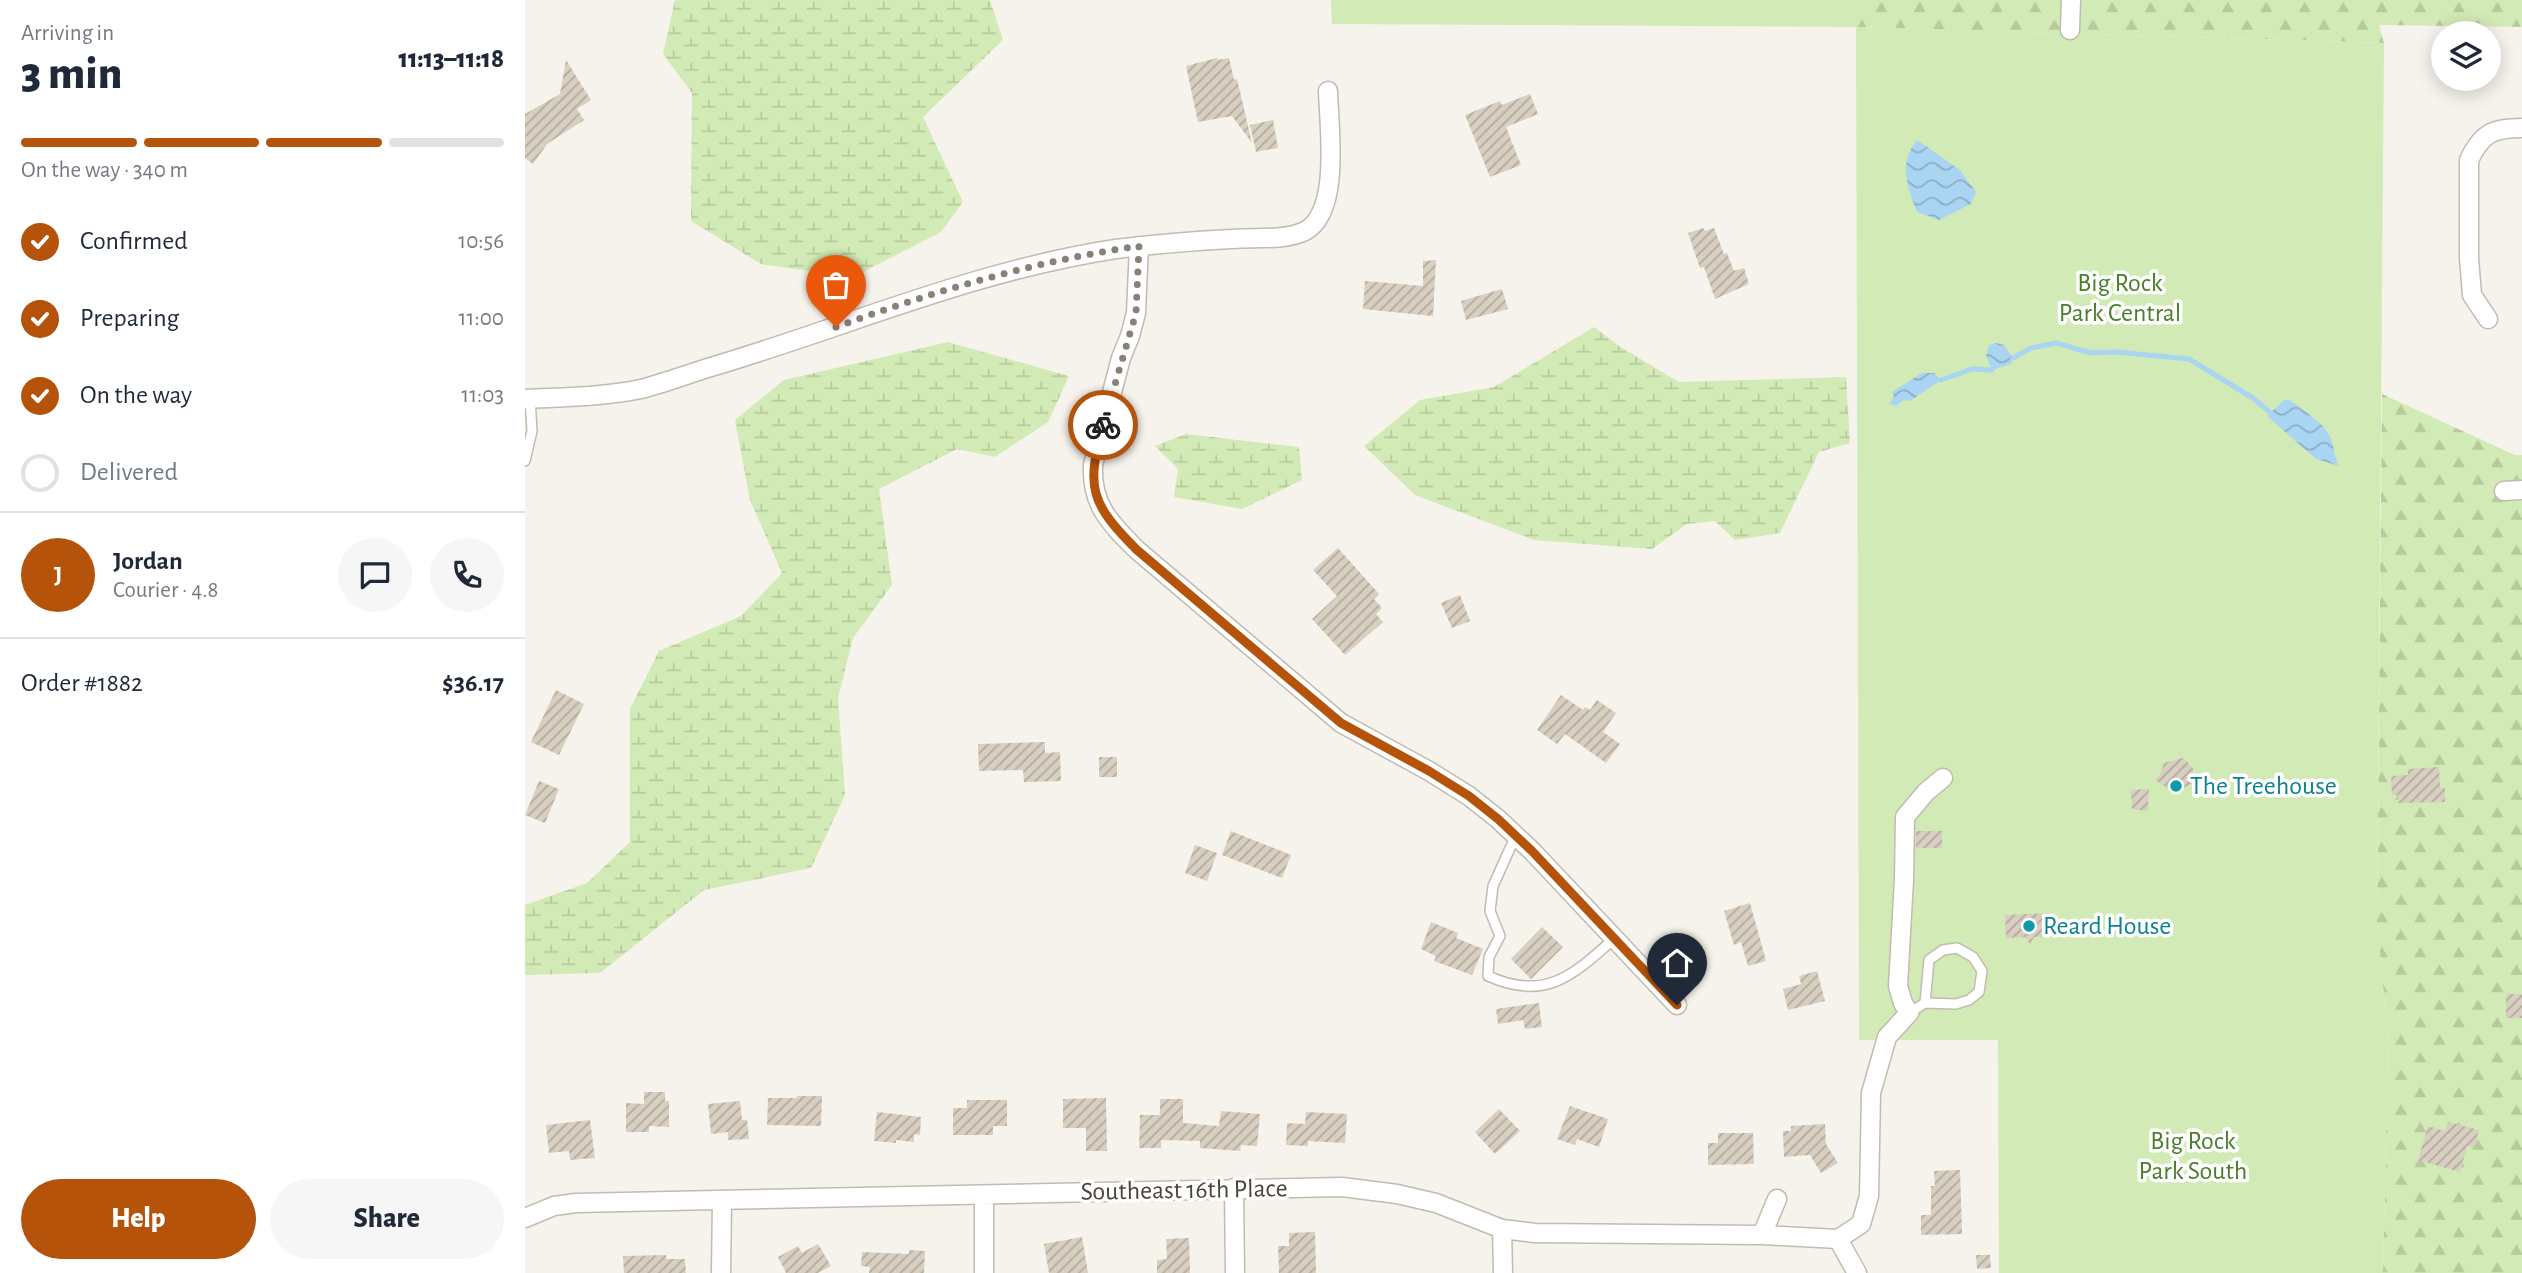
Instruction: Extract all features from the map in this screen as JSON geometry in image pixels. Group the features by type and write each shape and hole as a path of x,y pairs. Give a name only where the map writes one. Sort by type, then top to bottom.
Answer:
{"street":[{"path":"2070,30 2071,0"},
{"path":"527,399 579,397 641,389 784,345 915,299 1083,254 1139,246 1287,236 1305,231 1317,221 1330,190 1328,92"},
{"path":"2489,319 2472,295 2469,258 2469,160 2486,135 2504,128 2522,128"},
{"path":"1139,246 1136,313 1121,358 1093,464 1095,494 1106,516 1137,550 1341,723 1469,796 1516,835 1677,1005"},
{"path":"1857,1273 1838,1239 1861,1224 1869,1196 1871,1093 1887,1037 1909,1013 1898,986 1905,817 1926,792 1943,778"},
{"name":"Southeast 16th Place","path":"525,1218 554,1206 576,1203 1342,1187 1397,1194 1436,1203 1502,1229 1535,1233 1762,1235 1838,1239"},
{"path":"1234,1188 1235,1273"},
{"path":"984,1195 984,1273"},
{"path":"1762,1235 1777,1199"},
{"path":"722,1201 722,1273"},
{"path":"1502,1229 1503,1273"}],"lane":[{"path":"525,461 532,431 527,399"},
{"path":"1516,835 1493,886 1490,911 1500,936 1489,957 1488,976 1510,986 1547,985 1577,971 1615,938"},
{"path":"1909,1013 1925,1003 1956,1004 1969,1000 1979,992 1982,971 1973,957 1957,948 1943,950 1930,960 1925,1003"}],"green space":[{"path":"675,0 990,0 1003,40 923,117 963,202 941,232 853,277 761,264 691,221 692,93 663,54"},
{"name":"Big Rock Park Central","path":"1331,0 1856,0 1857,27 2384,43 2377,923 2388,1039 2383,1273 1999,1273 1998,1040 1859,1040 1856,27 1332,24"},
{"path":"1856,0 2522,0 2522,27 2501,27 2501,21 2431,21 2431,26 2379,25 2384,43 1856,27"},
{"path":"1594,327 1619,346 1679,382 1846,377 1850,443 1819,452 1780,533 1735,540 1715,521 1687,524 1652,549 1534,540 1415,495 1364,446 1420,400 1494,387"},
{"path":"948,342 1069,376 1048,422 995,457 957,449 879,489 892,585 853,638 838,698 845,795 811,868 704,890 600,973 525,975 525,905 587,883 630,842 630,709 659,651 741,616 782,573 750,500 735,420 784,380"},
{"path":"2382,394 2515,455 2522,455 2522,1273 2383,1273 2388,1039 2377,923"},
{"path":"1186,434 1299,447 1302,480 1242,509 1174,497 1178,469 1155,446"}],"water":[{"path":"1917,140 1960,170 1976,192 1971,204 1939,220 1917,212 1908,184 1906,166"},
{"path":"1989,345 2004,345 2013,358 2011,364 1992,370 1986,355"},
{"path":"1922,373 1934,373 1941,380 1910,401 1904,400 1896,406 1889,404 1894,397 1892,392"},
{"path":"2284,400 2290,400 2324,428 2331,439 2339,466 2316,459 2267,416"}],"building":[{"path":"1217,58 1229,58 1234,80 1237,79 1252,143 1232,116 1198,122 1186,66"},
{"path":"566,60 591,100 577,109 584,120 547,144 533,164 525,158 525,114 560,94"},
{"path":"1530,94 1538,114 1506,127 1521,165 1490,177 1465,115 1500,101 1502,105"},
{"path":"1273,120 1278,148 1256,152 1250,125"},
{"path":"1703,228 1705,231 1714,228 1734,271 1744,268 1749,284 1715,299 1704,267 1700,268 1688,233"},
{"path":"1436,260 1433,316 1363,309 1365,281 1423,286 1423,261"},
{"path":"1502,289 1508,309 1466,320 1461,301"},
{"path":"1338,548 1379,594 1374,599 1382,608 1376,614 1383,622 1345,655 1312,619 1337,596 1313,570"},
{"path":"1460,595 1470,621 1452,628 1441,603"},
{"path":"556,690 584,704 559,755 531,742"},
{"path":"1561,695 1583,710 1585,707 1590,710 1597,700 1616,713 1603,732 1620,744 1606,763 1565,734 1557,744 1537,730"},
{"path":"1045,742 1045,753 1060,752 1061,781 1024,782 1023,770 979,771 978,744"},
{"path":"1099,757 1117,757 1117,777 1099,777"},
{"name":"The Treehouse","path":"2183,758 2193,768 2192,784 2178,790 2167,788 2155,780 2164,763"},
{"path":"2439,767 2440,788 2445,788 2445,802 2398,803 2398,795 2392,795 2391,776 2408,775 2408,769"},
{"path":"539,781 559,789 545,823 525,815"},
{"path":"2149,789 2148,811 2132,809 2131,790"},
{"path":"1231,831 1291,855 1282,878 1222,855"},
{"path":"1916,831 1942,831 1942,848 1916,848"},
{"path":"1195,845 1217,853 1207,881 1185,873"},
{"path":"1750,903 1766,961 1748,966 1741,942 1734,945 1724,911"},
{"name":"Reard House","path":"2052,913 2053,937 2034,937 2030,944 2025,937 2006,938 2005,915"},
{"path":"1431,922 1458,933 1456,938 1483,949 1472,975 1434,961 1436,956 1421,949"},
{"path":"1542,927 1563,947 1531,979 1511,959"},
{"path":"1817,971 1825,1001 1788,1010 1783,989 1801,984 1799,976"},
{"path":"2506,994 2522,994 2522,1018 2506,1018"},
{"path":"1539,1003 1542,1027 1525,1029 1523,1020 1498,1024 1496,1009"},
{"path":"644,1092 665,1092 665,1101 669,1101 669,1127 649,1126 649,1132 626,1132 626,1103 644,1104"},
{"path":"822,1096 821,1126 767,1125 768,1098"},
{"path":"1106,1098 1107,1151 1086,1151 1086,1128 1063,1128 1063,1099"},
{"path":"1160,1099 1183,1099 1183,1123 1219,1126 1221,1111 1260,1114 1257,1146 1241,1145 1240,1151 1200,1148 1200,1141 1161,1140 1161,1148 1139,1148 1140,1115 1160,1115"},
{"path":"967,1100 1007,1100 1007,1126 993,1126 993,1135 953,1135 953,1108 967,1108"},
{"path":"740,1101 742,1120 747,1120 749,1139 728,1140 728,1132 711,1134 708,1104"},
{"path":"1570,1106 1608,1119 1599,1147 1577,1139 1575,1145 1557,1139"},
{"path":"1499,1109 1520,1131 1495,1154 1475,1132"},
{"path":"877,1112 921,1117 920,1135 914,1134 914,1142 874,1141"},
{"path":"1306,1112 1347,1114 1345,1143 1308,1141 1308,1146 1286,1145 1287,1123 1305,1124"},
{"path":"590,1120 595,1158 570,1160 569,1151 549,1153 546,1125"},
{"path":"2448,1122 2479,1130 2474,1148 2467,1146 2460,1172 2418,1160 2428,1126 2445,1131"},
{"path":"1825,1124 1826,1144 1838,1163 1821,1173 1810,1155 1784,1157 1783,1131 1791,1131 1791,1126"},
{"path":"1718,1133 1753,1133 1754,1164 1708,1165 1708,1143 1718,1143"},
{"path":"1960,1170 1962,1234 1921,1235 1921,1215 1931,1215 1934,1171"},
{"path":"1315,1232 1316,1273 1279,1273 1278,1246 1289,1246 1289,1233"},
{"path":"1082,1237 1088,1273 1049,1273 1044,1244"},
{"path":"1189,1238 1190,1273 1157,1273 1157,1260 1167,1259 1166,1239"},
{"path":"818,1244 831,1266 818,1273 786,1273 778,1257 798,1246 802,1253"},
{"path":"909,1250 925,1251 924,1273 869,1273 870,1267 861,1266 862,1252 909,1254"},
{"path":"666,1255 666,1259 685,1259 686,1273 624,1273 623,1256"},
{"path":"1976,1255 1990,1255 1991,1268 1977,1269"}],"waterway":[{"path":"2013,358 2031,348 2056,343 2091,353 2116,352 2189,359 2253,398 2271,413"},
{"path":"1941,380 1972,369 1992,370"}],"way so far":[{"path":"836,327 915,299 1017,270 1083,254 1139,246 1136,313 1103,425"}],"place":[{"name":"The Treehouse","path":"2176,786"},
{"name":"Reard House","path":"2029,926"}],"route":[{"path":"1103,425 1093,464 1093,481 1095,494 1111,525 1341,723 1429,771 1469,796 1498,819 1532,851 1677,1005"}],"park label":[{"name":"Big Rock Park South","path":"2193,1156"}]}
